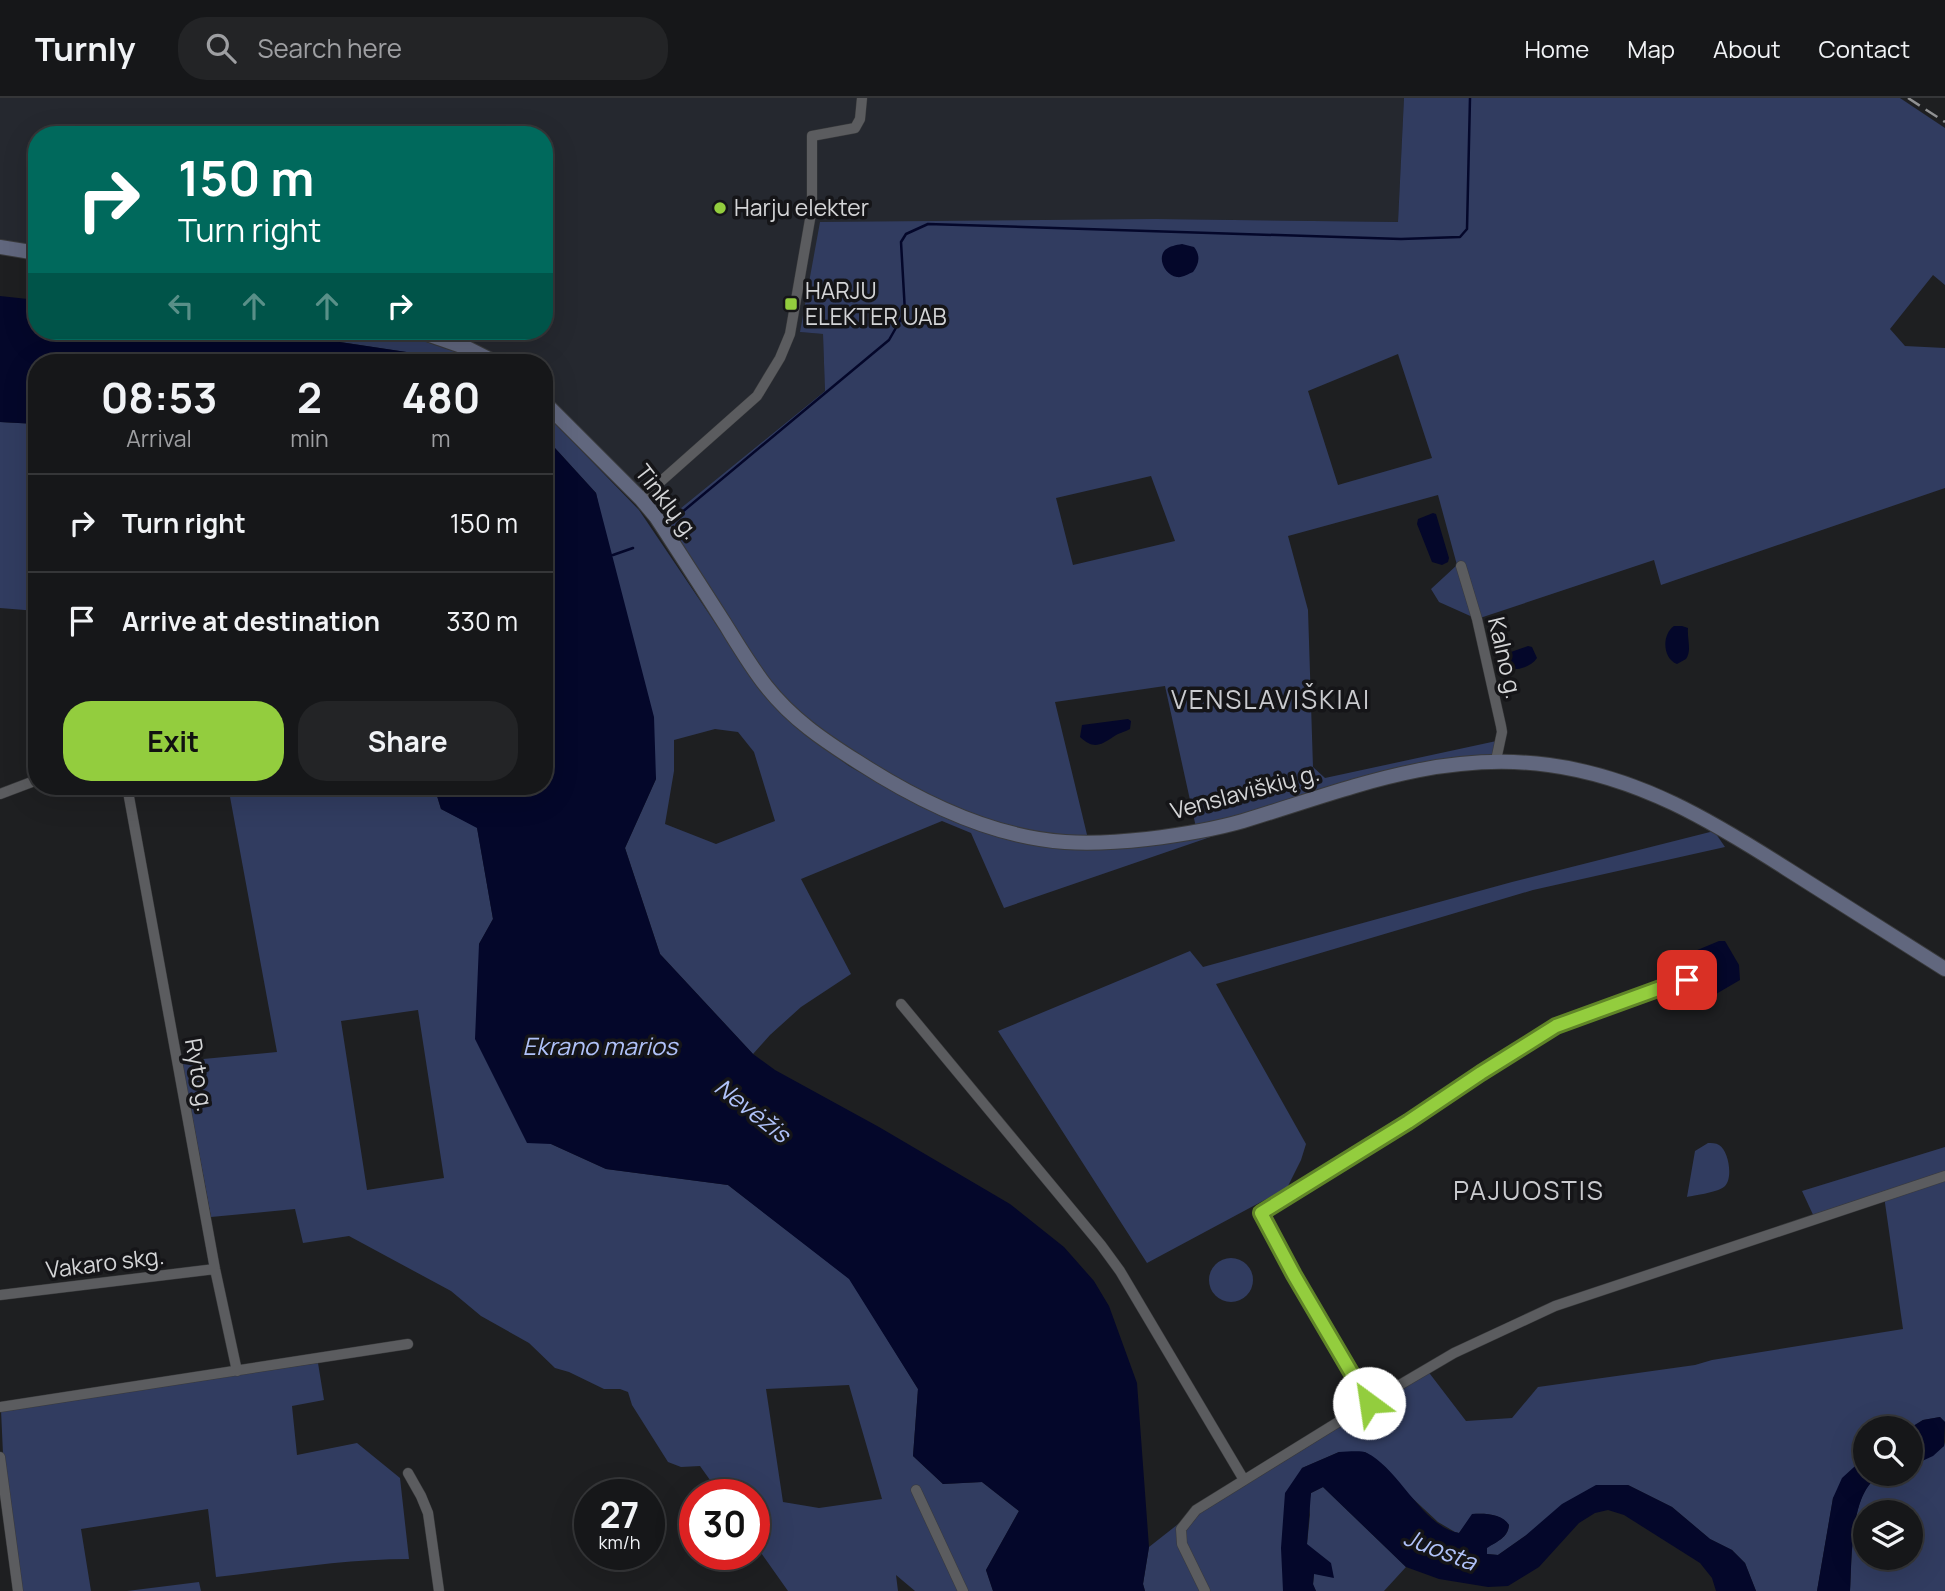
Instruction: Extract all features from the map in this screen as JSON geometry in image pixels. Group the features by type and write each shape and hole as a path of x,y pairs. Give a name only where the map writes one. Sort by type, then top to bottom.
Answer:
{"main road":[{"path":"0,247 28,252"},
{"path":"444,340 479,354"},
{"name":"Tinklų g.","path":"553,411 641,499 662,526 737,644"},
{"name":"Venslaviškių g.","path":"737,644 766,686 814,734 918,798 966,819 1038,839 1119,842 1177,836 1240,822 1339,789 1448,764 1496,760 1547,764 1617,779 1649,791 1730,834 1945,969"}],"street":[{"path":"641,499 757,396 780,358 790,334 812,208 812,136 855,128 860,120 862,98"},
{"name":"Kalno g.","path":"1461,566 1477,619 1501,726 1496,760"},
{"path":"0,794 28,783"},
{"name":"Ryto g.","path":"129,795 215,1269 237,1371"},
{"path":"1369,1403 1261,1213 1556,1026 1687,980"},
{"path":"901,1004 1120,1270 1244,1480"},
{"path":"1205,1591 1182,1544 1181,1529 1196,1510 1454,1353 1555,1306 1945,1176"},
{"name":"Vakaro skg.","path":"0,1295 215,1269"},
{"path":"0,1407 408,1344"},
{"path":"0,1457 18,1591"},
{"path":"408,1473 428,1513 439,1591"},
{"path":"916,1490 963,1591"}],"shaded area":[{"path":"0,98 1404,98 1398,222 1156,219 801,332 823,334 825,391 665,521 553,403 553,354 492,354 456,340 553,340 553,126 28,126 28,245 0,241"},
{"path":"1404,98 1900,98 1945,128 1945,285 1933,275 1890,329 1905,346 1945,348 1945,488 1661,585 1654,560 1477,619 1439,602 1431,589 1457,565 1438,495 1288,536 1308,610 1313,767 1325,778 1501,740 1496,760 1449,764 1197,832 1165,686 1055,702 1089,843 1038,839 918,798 785,707 665,521 825,391 823,334 800,332 820,222 1156,219 1398,222","holes":["1398,354 1432,458 1338,485 1308,391","1151,476 1175,541 1073,565 1056,498"]},
{"path":"327,340 421,340 462,354 419,354"},
{"path":"553,421 639,510 757,685 785,716 849,766 895,792 1027,842 1222,833 1004,908 971,833 942,821 801,879 851,974 801,1007 753,1054 660,954 625,848 656,779 596,493 553,446","holes":["715,729 738,732 754,752 775,821 716,844 665,824 674,771 674,740"]},
{"path":"0,422 28,424 28,610 0,608"},
{"path":"230,795 437,795 441,809 477,827 493,919 479,944 551,1144 606,1169 728,1185 850,1279 918,1389 913,1456 943,1484 982,1482 1019,1511 986,1570 993,1591 915,1591 896,1575 898,1591 788,1591 770,1566 770,1479 709,1479 700,1466 681,1467 668,1462 632,1405 628,1392 604,1389 555,1368 529,1343 481,1316 451,1291 349,1236 303,1243 295,1209 211,1217 182,1061 277,1052","holes":["418,1010 444,1178 367,1190 341,1021","849,1385 882,1499 819,1508 783,1502 766,1389"]},
{"path":"1714,831 1725,847 1533,890 1216,984 1306,1144 1287,1188 1147,1263 998,1031 1190,951 1203,967 1512,882"},
{"path":"1708,1143 1715,1143 1722,1148 1727,1158 1729,1177 1725,1186 1718,1190 1687,1197 1695,1151"},
{"path":"1945,1147 1945,1422 1940,1417 1923,1420 1923,1416 1853,1416 1853,1471 1833,1498 1817,1591 1756,1591 1745,1563 1732,1550 1710,1539 1672,1507 1628,1485 1525,1536 1498,1555 1487,1554 1486,1548 1501,1539 1508,1529 1509,1525 1502,1518 1473,1514 1459,1533 1455,1532 1438,1522 1409,1495 1385,1467 1365,1452 1339,1452 1302,1468 1283,1591 1145,1591 1143,1584 1149,1547 1196,1510 1427,1370 1466,1421 1512,1418 1538,1387 1695,1365 1903,1329 1884,1196 1815,1219 1802,1191"},
{"path":"1231,1258 1246,1265 1253,1280 1246,1295 1231,1302 1216,1295 1209,1280 1216,1265"},
{"path":"318,1363 324,1400 292,1406 297,1455 357,1443 400,1478 409,1559 337,1563 216,1577 208,1509 81,1529 91,1591 18,1591 11,1539 15,1534 3,1454 1,1410"},
{"path":"1945,1442 1945,1591 1850,1591 1853,1538 1853,1570 1923,1570 1923,1500 1861,1500 1868,1486 1923,1486 1923,1459 1944,1446"},
{"path":"1323,1487 1406,1567 1384,1591 1316,1591 1307,1544 1309,1503 1311,1493"},
{"path":"199,1582 201,1591 127,1591"}],"water":[{"path":"1182,244 1194,247 1198,260 1193,272 1177,277 1166,270 1162,258 1165,250"},
{"path":"0,296 28,299 28,340 326,340 420,354 28,354 28,424 0,422"},
{"name":"Ekrano marios","path":"553,446 596,493 654,717 656,779 625,848 660,954 753,1054 775,1070 1010,1204 1064,1247 1094,1281 1109,1306 1137,1383 1149,1547 1143,1584 1145,1591 993,1591 986,1570 1019,1511 982,1482 943,1484 913,1456 918,1389 849,1279 728,1185 606,1169 551,1144 527,1143 475,1039 479,944 493,919 477,828 441,809 437,795 553,795"},
{"path":"1436,514 1449,558 1448,562 1442,565 1432,562 1417,524 1418,519"},
{"path":"1674,626 1688,628 1688,656 1677,664 1669,657 1665,646 1667,634"},
{"path":"1528,646 1532,647 1537,658 1525,667 1509,669 1505,656"},
{"path":"1128,719 1131,721 1130,729 1100,744 1093,745 1080,737 1082,725"},
{"path":"1725,941 1739,965 1740,980 1716,994 1702,988 1693,957 1695,951"},
{"path":"1940,1417 1945,1422 1944,1446 1923,1461 1923,1420"},
{"name":"Juosta","path":"1339,1452 1364,1452 1379,1461 1434,1520 1446,1528 1459,1533 1472,1514 1503,1518 1509,1525 1508,1529 1501,1539 1487,1548 1487,1554 1498,1555 1562,1504 1596,1485 1628,1485 1672,1507 1710,1539 1732,1550 1745,1563 1756,1591 1716,1591 1712,1578 1700,1563 1624,1515 1608,1510 1595,1513 1579,1523 1539,1567 1508,1586 1488,1587 1439,1579 1406,1567 1323,1487 1311,1493 1307,1544 1331,1563 1334,1578 1314,1574 1313,1584 1316,1591 1283,1591 1281,1548 1285,1493 1302,1468"},
{"path":"1853,1468 1853,1486 1869,1486 1862,1500 1853,1500 1850,1591 1817,1591 1833,1498 1842,1478"}],"waterway":[{"path":"681,513 889,340 905,312 901,242 906,234 928,224 1401,239 1460,237 1467,229 1470,98"},
{"path":"613,555 633,548"}],"railway":[{"path":"1908,98 1945,122"}],"place":[{"name":"Harju elekter","path":"720,208"},
{"name":"HARJU ELEKTER UAB","path":"791,304"}],"district":[{"name":"VENSLAVIŠKIAI","path":"1271,700"},
{"name":"PAJUOSTIS","path":"1529,1191"}],"route":[{"path":"1369,1403 1261,1213 1556,1026 1687,980"}],"water label":[{"name":"Nevėžis","path":"752,1111"}]}
